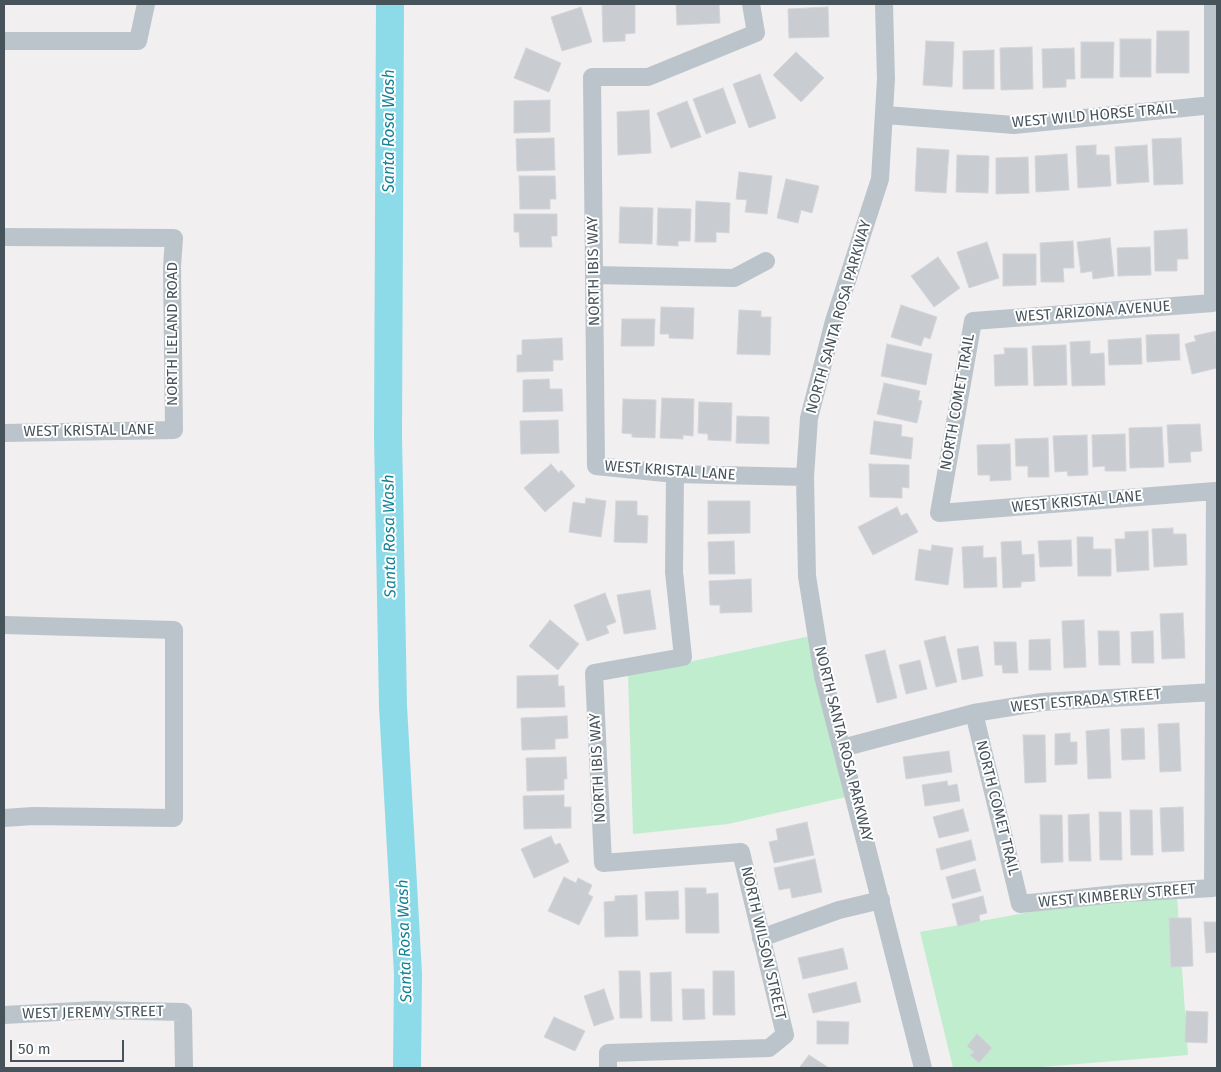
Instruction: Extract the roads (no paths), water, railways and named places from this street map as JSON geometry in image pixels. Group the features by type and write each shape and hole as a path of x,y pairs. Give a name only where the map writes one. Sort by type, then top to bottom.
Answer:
{"street":[{"path":"4,41 138,41 146,4"},
{"name":"NORTH IBIS WAY","path":"596,466 592,77 648,77 756,33 751,4"},
{"name":"NORTH SANTA ROSA PARKWAY","path":"884,4 886,115 880,179 834,321 810,418 805,477 807,576 823,676 923,1068"},
{"path":"1213,4 1213,105"},
{"name":"WEST WILD HORSE TRAIL","path":"886,115 1014,125 1213,105"},
{"name":"WEST ARIZONA AVENUE","path":"973,321 1213,303 1213,105"},
{"name":"NORTH LELAND ROAD","path":"4,237 174,238 172,267 174,430"},
{"path":"594,275 734,278 766,261"},
{"name":"NORTH COMET TRAIL","path":"939,513 973,321"},
{"name":"WEST KRISTAL LANE","path":"4,432 174,430"},
{"name":"WEST KRISTAL LANE","path":"596,466 674,474 805,477"},
{"name":"NORTH IBIS WAY","path":"674,474 674,572 683,656 594,673 603,863 741,852"},
{"name":"WEST KRISTAL LANE","path":"939,513 1216,490 1214,692"},
{"path":"4,625 174,630 174,818 33,816 4,818"},
{"name":"WEST ESTRADA STREET","path":"842,748 974,713 1042,702 1214,692"},
{"name":"WEST KIMBERLY STREET","path":"1020,904 1126,892 1213,888 1214,692"},
{"name":"NORTH COMET TRAIL","path":"974,713 1020,904"},
{"name":"NORTH WILSON STREET","path":"608,1061 769,1048 784,1035 741,852"},
{"path":"762,938 839,910 881,900"},
{"name":"WEST JEREMY STREET","path":"4,1015 95,1010 183,1012 184,1068"}],"waterway":[{"name":"Santa Rosa Wash","path":"390,4 388,435 393,706 408,974 407,1068"}]}
